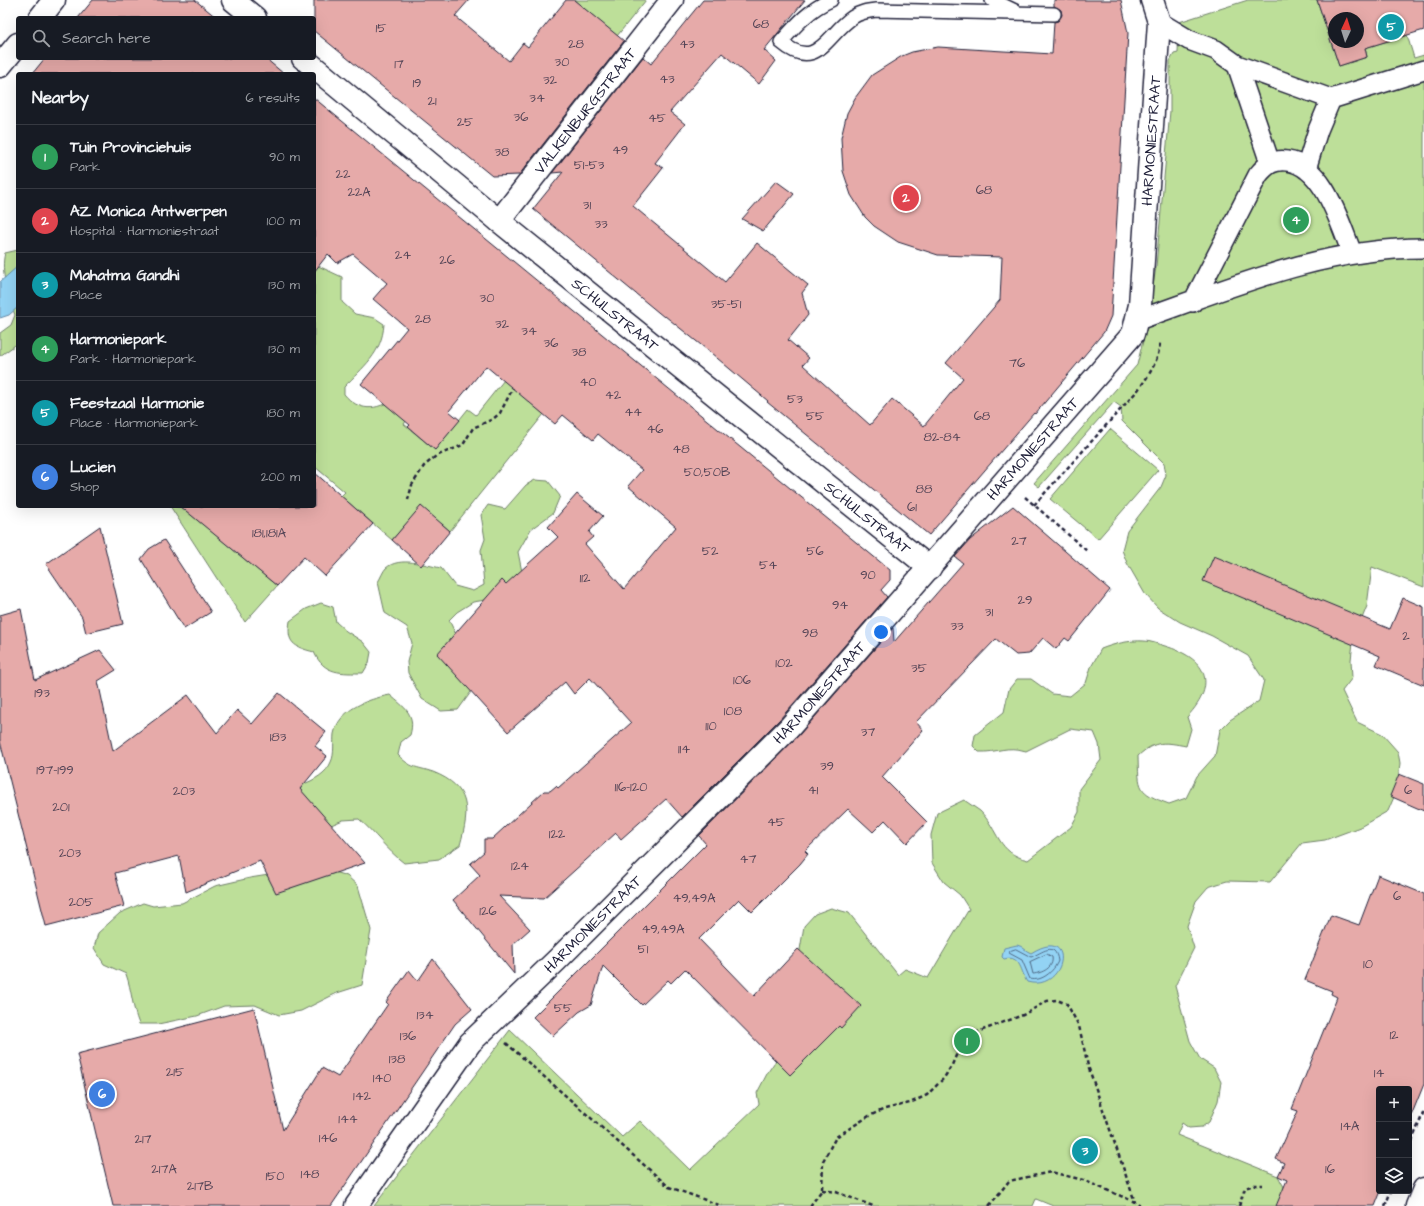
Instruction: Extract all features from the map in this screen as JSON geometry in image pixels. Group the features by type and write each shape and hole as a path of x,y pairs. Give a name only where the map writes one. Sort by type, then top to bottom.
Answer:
{"street":[{"path":"42,16 54,0"},
{"path":"233,0 253,16"},
{"name":"VALKENBURGSTRAAT","path":"499,221 672,0"},
{"name":"HARMONIESTRAAT","path":"356,1206 470,1043 558,960 784,734 1134,334 1138,320 1159,22 1152,0"},
{"path":"1159,22 1189,40 1216,50 1237,65 1331,99 1424,70"},
{"path":"0,66 16,46"},
{"name":"SCHULSTRAAT","path":"305,60 499,221 930,568"},
{"path":"1237,65 1270,163"},
{"path":"1306,169 1318,130 1331,99"},
{"path":"1193,302 1258,175 1270,163 1280,160 1292,161 1306,169 1318,180 1326,192 1352,253"},
{"path":"1138,320 1193,302 1292,266 1352,253 1424,248"},
{"path":"1417,1206 1424,1189"}],"lane":[{"path":"832,0 815,8 804,16 781,42 790,50 799,53 816,52 824,47 853,17 864,11 1054,14"},
{"path":"992,0 1018,13"}],"path":[{"path":"1034,505 1138,390 1151,373 1159,354 1160,313"},
{"path":"408,500 412,485 424,466 436,456 463,445 473,428 493,419 500,413 513,388"},
{"path":"1006,481 1087,551"},
{"path":"810,1206 822,1190 823,1161 836,1137 869,1116 885,1109 910,1103 927,1095 944,1078 964,1037 1023,1015 1046,1001 1057,1000 1067,1004 1079,1026 1088,1066 1135,1202"},
{"path":"488,1026 669,1187 722,1206"},
{"path":"1412,1141 1424,1111"},
{"path":"989,1206 1009,1181 1051,1172 1083,1180 1135,1202 1140,1206"},
{"path":"1238,1206 1245,1188 1263,1185"},
{"path":"822,1190 836,1192 873,1206"},
{"path":"1385,1206 1390,1194"}],"green space":[{"path":"574,0 646,0 617,36"},
{"path":"1248,0 1317,0 1328,33 1328,48 1333,48 1339,66 1367,57 1365,48 1407,35 1414,58 1424,55 1424,587 1372,567 1367,606 1359,626 1354,633 1351,660 1352,678 1342,691 1357,722 1382,734 1398,752 1400,763 1397,790 1388,811 1360,827 1325,840 1302,843 1270,882 1227,881 1208,887 1196,901 1187,926 1194,948 1175,986 1190,1041 1200,1059 1214,1068 1221,1082 1218,1101 1209,1122 1202,1127 1189,1128 1182,1123 1177,1135 1278,1176 1284,1187 1282,1206 1053,1206 1036,1199 1033,1206 374,1206 510,1030 622,1137 640,1121 690,1170 759,1104 757,1093 768,1072 783,1050 804,926 815,914 831,908 849,913 898,975 905,969 928,978 969,909 960,895 944,882 932,863 931,835 937,813 964,800 980,811 1004,846 1010,852 1018,857 1028,860 1071,827 1079,812 1079,789 1101,760 1099,744 1094,732 1070,729 1026,751 1019,749 1007,749 979,752 973,746 975,735 1004,712 1009,689 1017,679 1031,679 1052,694 1070,696 1086,683 1091,667 1101,649 1122,643 1138,641 1165,646 1190,657 1203,673 1205,683 1203,693 1197,705 1187,717 1191,729 1186,746 1166,743 1155,745 1138,756 1139,776 1142,788 1151,796 1169,804 1186,798 1197,776 1215,756 1220,730 1230,720 1259,701 1264,680 1248,656 1212,636 1180,622 1158,608 1145,594 1127,563 1122,550 1127,531 1161,487 1166,475 1164,463 1122,421 1121,407 1114,402 1039,487 1034,483 1137,365 1147,325 1156,267 1170,111 1170,61 1174,54 1178,53 1179,22"},
{"path":"16,250 16,344 0,356 0,333 11,325 15,315 4,276 3,268 5,253"},
{"path":"316,265 342,277 342,302 355,314 375,318 384,324 380,344 375,352 344,387 344,394 356,404 368,408 381,405 395,398 409,417 404,424 435,450 468,409 476,415 504,380 544,414 450,531 441,523 437,529 406,524 392,540 341,496 345,492 316,468"},
{"path":"1110,429 1158,470 1098,539 1050,499"},
{"path":"535,480 548,481 560,496 553,513 531,529 518,552 523,577 492,599 473,602 457,612 449,620 461,645 481,678 458,710 441,711 422,699 408,673 407,662 412,643 407,627 385,613 378,582 386,568 392,564 413,562 441,568 455,586 473,591 484,585 481,550 485,539 481,515 488,505 505,509 526,485"},
{"path":"171,508 183,508 277,586 245,622"},
{"path":"321,603 333,607 336,622 346,631 363,642 371,652 369,663 363,673 348,673 328,669 318,660 314,652 301,648 293,643 289,634 290,621 306,609"},
{"path":"390,695 405,708 412,722 410,735 401,742 398,755 410,765 433,772 445,778 455,785 461,792 464,801 466,810 465,821 460,845 439,859 404,863 392,853 359,819 343,820 324,828 299,792 303,784 319,776 329,766 333,755 334,734 337,725 342,718 348,712 364,703"},
{"path":"318,867 347,876 358,886 371,930 362,985 337,993 301,1011 279,1015 255,1005 224,1006 197,1016 158,1024 139,1024 126,974 104,964 94,948 98,933 120,913 143,903 153,906 182,903 215,886 250,878"}],"water":[{"path":"16,268 16,309 9,315 0,318 0,282"},
{"path":"1017,945 1031,953 1046,946 1055,947 1060,952 1061,961 1058,970 1051,978 1041,983 1027,982 1020,965 1014,959 1004,959 1002,957 1004,948"}],"building":[{"path":"93,0 195,0 215,16 80,16"},
{"path":"314,0 469,0 455,16 509,61 523,43 528,47 566,0 574,0 624,41 519,175 492,176 316,33 316,16 314,16"},
{"path":"703,0 805,0 764,50 776,61 759,84 722,53 670,112 685,124 655,163 663,168 633,206 725,282 757,243 808,285 802,293 808,315 788,340 809,358 803,365 870,425 892,399 924,426 963,378 946,363 1000,300 1002,257 938,255 898,242 874,226 865,217 851,195 843,171 841,138 847,113 855,98 872,75 902,56 912,52 938,47 1052,54 1054,22 1058,21 1062,15 1061,10 1054,6 1054,0 1121,0 1128,33 1111,316 1104,332 1035,414 1034,413 929,535 767,402 768,401 711,353 665,316 664,317 533,209 563,172 552,173 643,57 651,64"},
{"path":"1317,0 1424,0 1424,30 1365,48 1367,57 1339,66 1333,48 1364,48 1364,12 1328,12 1328,33"},
{"path":"43,60 267,60 282,72 34,72"},
{"path":"316,100 890,570 890,580 881,590 887,597 780,719 682,817 666,799 621,839 616,833 544,898 499,896 530,929 513,944 514,974 453,900 480,875 470,864 484,852 484,839 492,839 544,791 550,791 556,786 558,788 631,723 590,678 574,694 565,682 508,732 437,654 502,580 506,584 558,537 548,527 577,494 603,516 589,532 593,537 585,544 624,589 676,527 628,486 642,470 598,434 593,440 563,415 555,424 486,366 449,411 460,420 435,450 408,427 410,425 361,384 407,328 373,299 387,283 353,254 337,263 328,254 316,269"},
{"path":"776,181 794,194 763,231 742,219"},
{"path":"316,474 373,524 325,576 304,557 277,586 182,508 316,508"},
{"path":"421,506 450,531 421,566 392,540"},
{"path":"1013,506 1110,590 1069,641 1065,638 1056,649 1043,638 1029,654 1016,655 996,639 916,722 923,730 882,777 927,822 907,843 885,820 873,832 848,809 805,851 808,854 800,864 752,912 739,899 699,939 754,996 798,949 861,1006 841,1028 839,1026 790,1075 685,969 671,983 668,980 642,1005 603,966 591,1005 579,1012 553,1036 533,1017 706,844 699,836 798,736 893,628 894,642 963,563 955,557 970,540"},
{"path":"100,526 123,624 86,633 82,617 46,564"},
{"path":"164,540 211,612 184,629 141,559 149,549"},
{"path":"1214,556 1390,629 1403,598 1424,607 1424,685 1376,665 1380,656 1203,581"},
{"path":"21,609 35,680 100,650 116,670 98,681 113,751 188,695 217,733 237,710 252,724 279,693 326,732 315,746 327,756 300,789 365,863 276,893 260,861 186,892 179,856 115,873 124,906 46,926 0,741 0,615"},
{"path":"1399,774 1424,784 1424,811 1390,796"},
{"path":"1378,875 1424,894 1424,1084 1412,1114 1412,1086 1376,1086 1376,1194 1380,1194 1375,1206 1276,1206 1287,1180 1278,1176 1284,1163 1276,1159 1298,1111 1292,1109 1337,997 1331,994 1332,991 1305,980 1331,915 1359,925"},
{"path":"433,959 472,1009 455,1024 331,1206 113,1206 77,1054 254,1008 283,1130 322,1068 338,1077 388,1004 386,1002 409,970 418,981"}],"place":[{"name":"Feestzaal Harmonie","path":"1391,27"},
{"name":"AZ Monica Antwerpen","path":"906,198"},
{"name":"Harmoniepark","path":"1296,220"},
{"name":"Tuin Provinciehuis","path":"967,1041"},
{"name":"Lucien","path":"102,1094"},
{"name":"Mahatma Gandhi","path":"1085,1151"}]}
